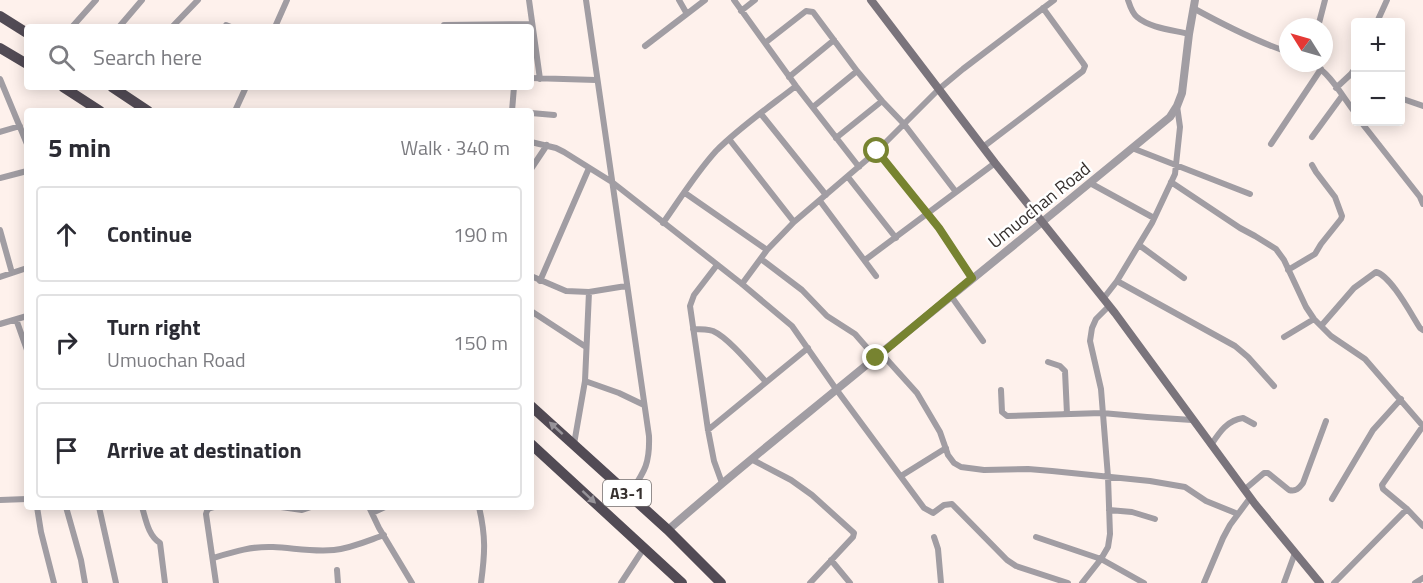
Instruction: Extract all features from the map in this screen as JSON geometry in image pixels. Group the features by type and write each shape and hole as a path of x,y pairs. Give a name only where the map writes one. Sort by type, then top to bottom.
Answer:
{"highway":[{"path":"0,16 24,31"},
{"path":"0,48 24,62"},
{"path":"118,90 144,108"},
{"path":"78,91 97,108"},
{"name":"A3-1","path":"534,409 668,530 721,583"},
{"name":"A3-1","path":"534,447 682,583"}],"main road":[{"path":"871,0 995,163 1106,303 1250,498 1320,583"}],"street":[{"path":"75,24 96,0"},
{"path":"122,24 142,0"},
{"path":"175,24 198,0"},
{"path":"276,24 287,0"},
{"path":"529,0 532,24"},
{"path":"586,0 649,436 650,452 645,471 629,495"},
{"path":"679,0 687,14"},
{"path":"645,46 705,0"},
{"path":"734,0 789,77 859,167"},
{"path":"741,11 755,0"},
{"path":"742,284 767,250 794,222 877,151 939,89 1054,0"},
{"path":"1128,0 1132,11 1143,21 1189,34"},
{"path":"1320,18 1324,0"},
{"path":"1379,18 1387,0"},
{"path":"1194,4 1232,29 1279,49"},
{"name":"Umuochan Road","path":"668,530 751,459 1170,117 1182,93 1194,4"},
{"path":"984,147 1083,71 1083,63 1043,8"},
{"path":"765,43 806,11 809,10 817,15 857,71 904,124 957,192"},
{"path":"534,38 540,79"},
{"path":"789,77 834,40"},
{"path":"813,107 857,71"},
{"path":"1271,144 1319,72"},
{"path":"1323,72 1351,108"},
{"path":"1336,88 1351,77"},
{"path":"534,78 596,80"},
{"path":"0,79 24,136"},
{"path":"663,223 707,162 729,139 796,86"},
{"path":"236,108 245,90"},
{"path":"512,108 514,90"},
{"path":"1312,137 1342,96"},
{"path":"1405,99 1423,106"},
{"path":"836,138 882,101"},
{"path":"1082,583 1108,547 1110,534 1101,389 1090,341 1092,327 1154,218 1171,182 1176,165 1180,127 1177,106"},
{"path":"534,113 554,114"},
{"path":"761,114 826,195"},
{"path":"0,132 20,126"},
{"path":"1364,126 1420,197 1423,204"},
{"path":"729,139 794,222"},
{"path":"534,143 548,145 564,152 612,182 792,326 924,508 929,512 935,512 944,505 952,504 1007,560 1016,566 1068,583"},
{"path":"534,165 548,145"},
{"path":"1132,148 1250,194"},
{"path":"877,151 947,239 972,278"},
{"path":"865,260 995,163"},
{"path":"1288,270 1315,254 1342,216 1335,197 1312,165"},
{"path":"540,281 589,168"},
{"path":"0,178 24,172"},
{"path":"848,177 896,238"},
{"path":"1171,182 1276,249 1314,319 1331,336 1365,359 1423,426 1382,485 1383,489 1423,526"},
{"path":"1090,183 1154,218"},
{"path":"685,193 767,250"},
{"path":"820,201 876,276"},
{"path":"0,230 12,273"},
{"path":"1138,244 1184,278"},
{"path":"761,259 802,290 827,316 855,334 917,393 940,432 948,455 954,463 961,467 984,470 1044,470 1150,480 1182,486 1206,501 1238,514"},
{"path":"717,265 691,300 690,306 708,430 714,461 722,483"},
{"path":"0,277 24,269"},
{"path":"1321,326 1354,288 1376,272 1383,275 1394,288 1423,330"},
{"path":"534,278 566,291 589,292 626,286"},
{"path":"1117,281 1242,351 1274,386"},
{"path":"574,444 585,381 589,292"},
{"path":"951,296 983,341"},
{"path":"534,313 586,347"},
{"path":"0,324 24,317"},
{"path":"16,319 24,342"},
{"path":"1284,337 1314,319"},
{"path":"693,328 719,335 766,382"},
{"path":"708,430 808,348"},
{"path":"1048,362 1060,366 1065,371 1067,414"},
{"path":"585,381 644,405"},
{"path":"1000,390 1002,412 1007,416 1102,413 1192,420"},
{"path":"1332,499 1371,432 1401,399"},
{"path":"1211,445 1224,427 1239,418 1254,424"},
{"path":"1244,490 1264,473 1268,473 1289,490 1293,491 1298,488 1303,483 1326,421"},
{"path":"901,476 946,448"},
{"path":"751,459 791,480 812,495 854,533 853,537 810,583"},
{"path":"1204,583 1216,551 1230,525 1250,498"},
{"path":"0,500 24,499"},
{"path":"1334,583 1407,509"},
{"path":"37,510 40,532 54,583"},
{"path":"67,510 85,583"},
{"path":"100,510 116,583"},
{"path":"143,510 149,531 160,543 165,583"},
{"path":"207,510 216,583"},
{"path":"371,510 412,583"},
{"path":"480,510 485,535 481,583"},
{"path":"1109,510 1155,519"},
{"path":"213,558 250,548 273,547 304,551 350,548 384,535"},
{"path":"934,537 941,583"},
{"path":"1036,537 1101,559 1144,583"},
{"path":"621,583 644,548"},
{"path":"1284,583 1295,553"},
{"path":"831,560 850,583"},
{"path":"337,570 338,583"},
{"path":"1415,583 1423,578"}],"route":[{"path":"876,358 972,278 939,228 877,151"}]}
